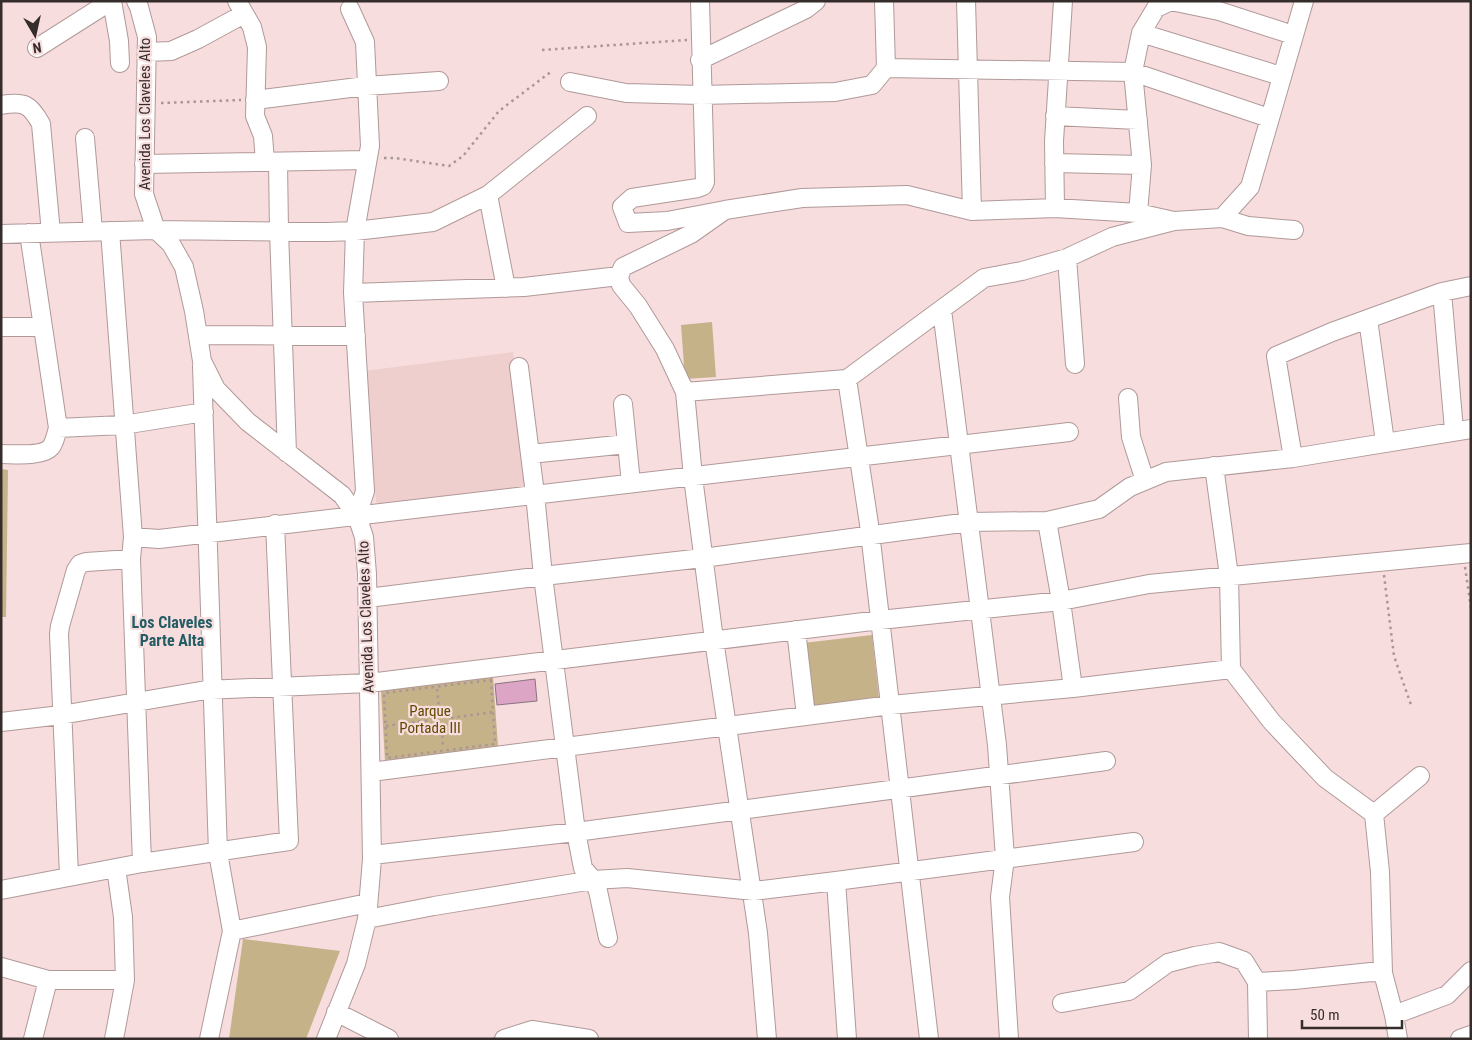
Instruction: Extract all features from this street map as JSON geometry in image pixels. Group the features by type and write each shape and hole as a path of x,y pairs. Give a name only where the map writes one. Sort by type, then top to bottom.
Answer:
{"street":[{"path":"36,48 112,1 119,42 120,63"},
{"name":"Avenida Los Claveles Alto","path":"136,1 147,37 144,194 156,230 171,244 184,267 202,361 216,389 248,422 342,495 357,516 364,537 368,598 372,855 368,911 356,964 326,1039"},
{"path":"700,1 700,60 705,182 703,186 698,188 632,198 622,207 628,223 666,221 802,198 907,195 972,211 1056,208 1138,213 1174,221"},
{"path":"700,60 806,9 816,1"},
{"path":"570,82 626,93 701,95 835,92 872,85 886,68 884,1"},
{"path":"966,1 972,211"},
{"path":"1056,208 1054,163 1055,116 1063,1"},
{"path":"1138,213 1142,165 1133,72 1141,33 1156,8 1171,1 1218,11 1293,35"},
{"path":"1222,218 1250,187 1304,1"},
{"path":"147,52 172,51 198,39 241,8 252,26 256,47 255,116 272,162 279,231 287,453"},
{"path":"350,9 365,42 370,146 355,231 353,294 365,491 357,516"},
{"path":"1141,33 1281,76"},
{"path":"886,68 1133,72 1269,118"},
{"path":"255,100 366,86 439,81"},
{"path":"1,105 16,102 26,104 35,113 41,124 50,233"},
{"path":"1,234 156,230 355,231 433,222 488,195 587,116"},
{"path":"1055,116 1138,120"},
{"path":"85,138 101,231 123,425 133,537 131,559 142,863"},
{"path":"144,164 367,160"},
{"path":"1054,163 1142,165"},
{"path":"488,195 506,288"},
{"path":"725,210 691,234 623,267 619,276 621,285 638,306 665,349 685,392 693,477 714,640 758,933 767,1039"},
{"path":"685,392 847,379 984,278 1022,271 1067,258 1112,237 1174,221 1222,218 1248,226 1294,230"},
{"path":"1,454 39,453 46,451 52,446 58,428 29,233"},
{"path":"1067,258 1075,364"},
{"path":"353,294 524,288 619,276"},
{"path":"1293,458 1276,356 1442,292 1471,286"},
{"path":"368,598 704,558 969,522 1047,521 1099,509 1130,486 1166,472 1293,458 1462,429 1442,292"},
{"path":"942,310 997,745 1005,859 1000,897 1009,1039"},
{"path":"1368,319 1386,442"},
{"path":"1,327 43,327"},
{"path":"198,335 356,336"},
{"path":"202,361 218,853 232,931 210,1039"},
{"path":"519,367 543,576 576,832 583,868 593,880 598,891 608,938"},
{"path":"847,379 870,535 929,1039"},
{"path":"1128,398 1131,436 1144,481"},
{"path":"623,404 631,483"},
{"path":"58,428 123,425 204,412"},
{"path":"133,537 159,539 1069,432"},
{"path":"530,454 627,444"},
{"path":"1214,466 1229,576 1231,669 1272,722 1325,778 1374,814 1380,872 1383,973 1398,1039"},
{"path":"1047,521 1062,601 1073,688"},
{"path":"1,890 142,863 288,841 275,524"},
{"path":"1,722 61,715 213,690 369,683 880,620 1062,601 1149,584 1467,553"},
{"path":"69,876 59,634 76,570 80,564 131,559"},
{"path":"796,630 806,716"},
{"path":"371,772 891,705 1073,688 1231,669"},
{"path":"372,855 576,832 1106,762"},
{"path":"1374,814 1420,776"},
{"path":"232,931 368,911 434,906 593,880 627,878 752,891 1134,842"},
{"path":"114,1039 125,980 123,917 116,868"},
{"path":"836,881 847,1039"},
{"path":"1062,1003 1129,991 1168,963 1219,952 1244,962 1257,982 1258,1039"},
{"path":"1,967 48,980 125,980"},
{"path":"1394,1015 1464,989 1471,971"},
{"path":"1257,982 1371,972 1383,973"},
{"path":"33,1039 48,980"},
{"path":"336,1012 389,1039"},
{"path":"504,1039 532,1030 589,1039"},
{"path":"1460,1039 1471,1035"}],"path":[{"path":"542,50 700,39"},
{"path":"367,160 395,158 449,166 463,156 499,111 552,71"},
{"path":"146,103 255,100"},
{"path":"1467,553 1471,608"},
{"path":"1383,561 1394,656 1411,705"},
{"path":"491,680 495,744 387,758 384,693 437,686 491,680"},
{"path":"437,686 439,708"},
{"path":"451,718 493,712"},
{"path":"386,726 430,720"},
{"path":"442,729 443,751"}],"shaded area":[{"path":"513,352 532,490 382,507 376,502 364,371"}],"green space":[{"path":"712,322 716,377 685,379 681,325"},
{"path":"1,469 8,470 6,617 1,617"},
{"path":"872,635 879,699 810,707 803,643"},
{"name":"Parque Portada III","path":"493,677 498,746 385,761 381,691"},
{"path":"243,939 340,951 306,1039 229,1039"}],"building":[{"path":"535,679 537,701 497,705 495,684"}],"district":[{"name":"Los Claveles Parte Alta","path":"172,631"}]}
